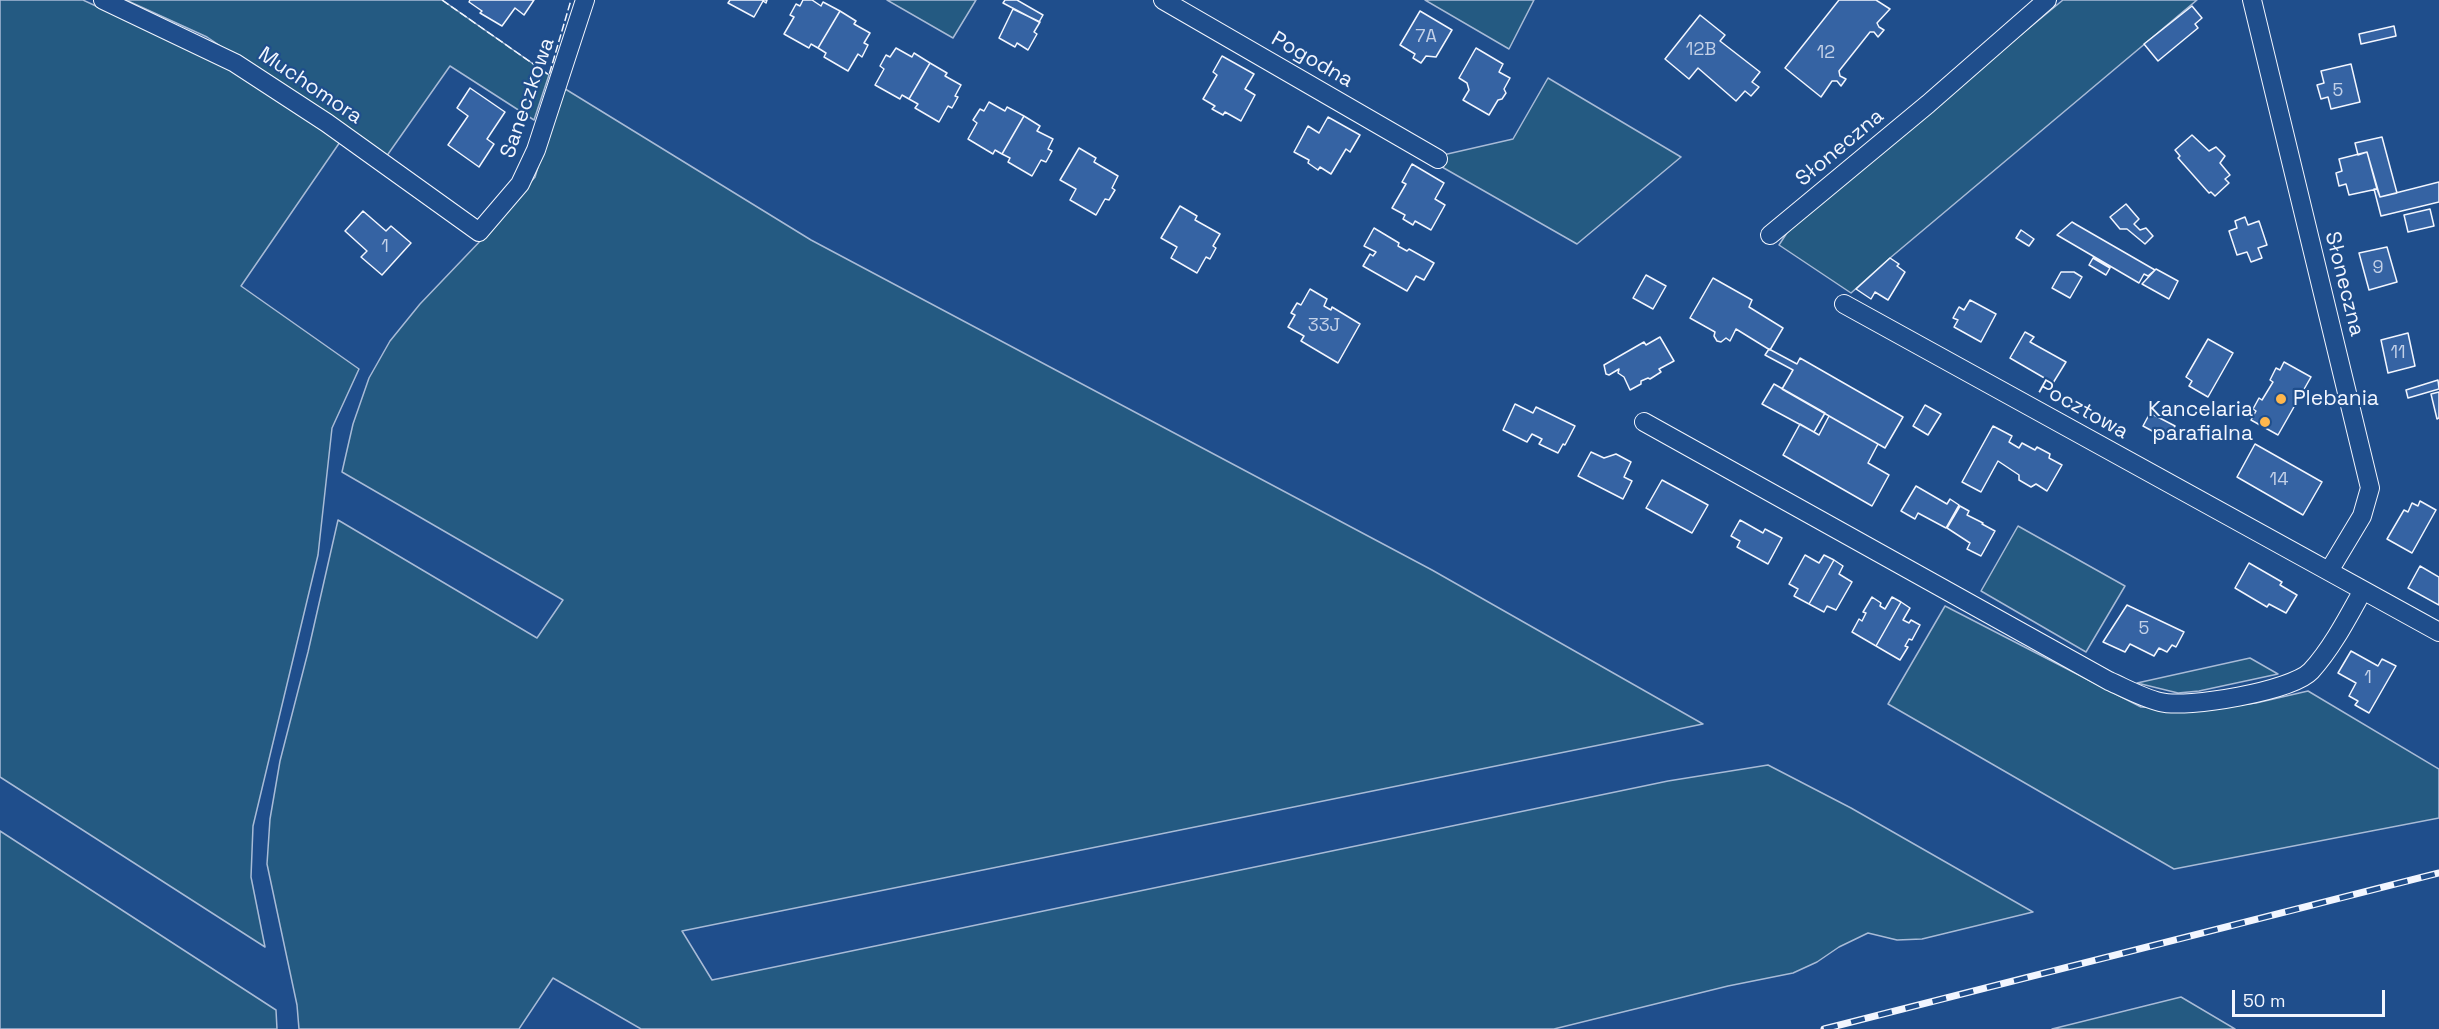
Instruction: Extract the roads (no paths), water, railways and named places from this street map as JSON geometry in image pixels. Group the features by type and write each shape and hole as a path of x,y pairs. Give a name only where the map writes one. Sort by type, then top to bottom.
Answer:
{"street":[{"name":"Muchomora","path":"103,0 235,63 327,123 479,232"},
{"name":"Saneczkowa","path":"479,232 520,184 537,150 585,0"},
{"name":"Pogodna","path":"1163,0 1438,159"},
{"name":"Słoneczna","path":"1770,235 1928,104 2047,0"},
{"name":"Słoneczna","path":"2252,0 2370,488 2362,516 2329,571"},
{"name":"Pocztowa","path":"1844,304 2439,632"},
{"path":"1644,422 2109,681 2161,702 2209,703 2286,684 2310,673 2343,627 2363,590"}],"railway":[{"path":"1824,1029 2439,873"}],"place":[{"name":"Plebania","path":"2281,399"},
{"name":"Kancelaria parafialna","path":"2265,422"}]}
